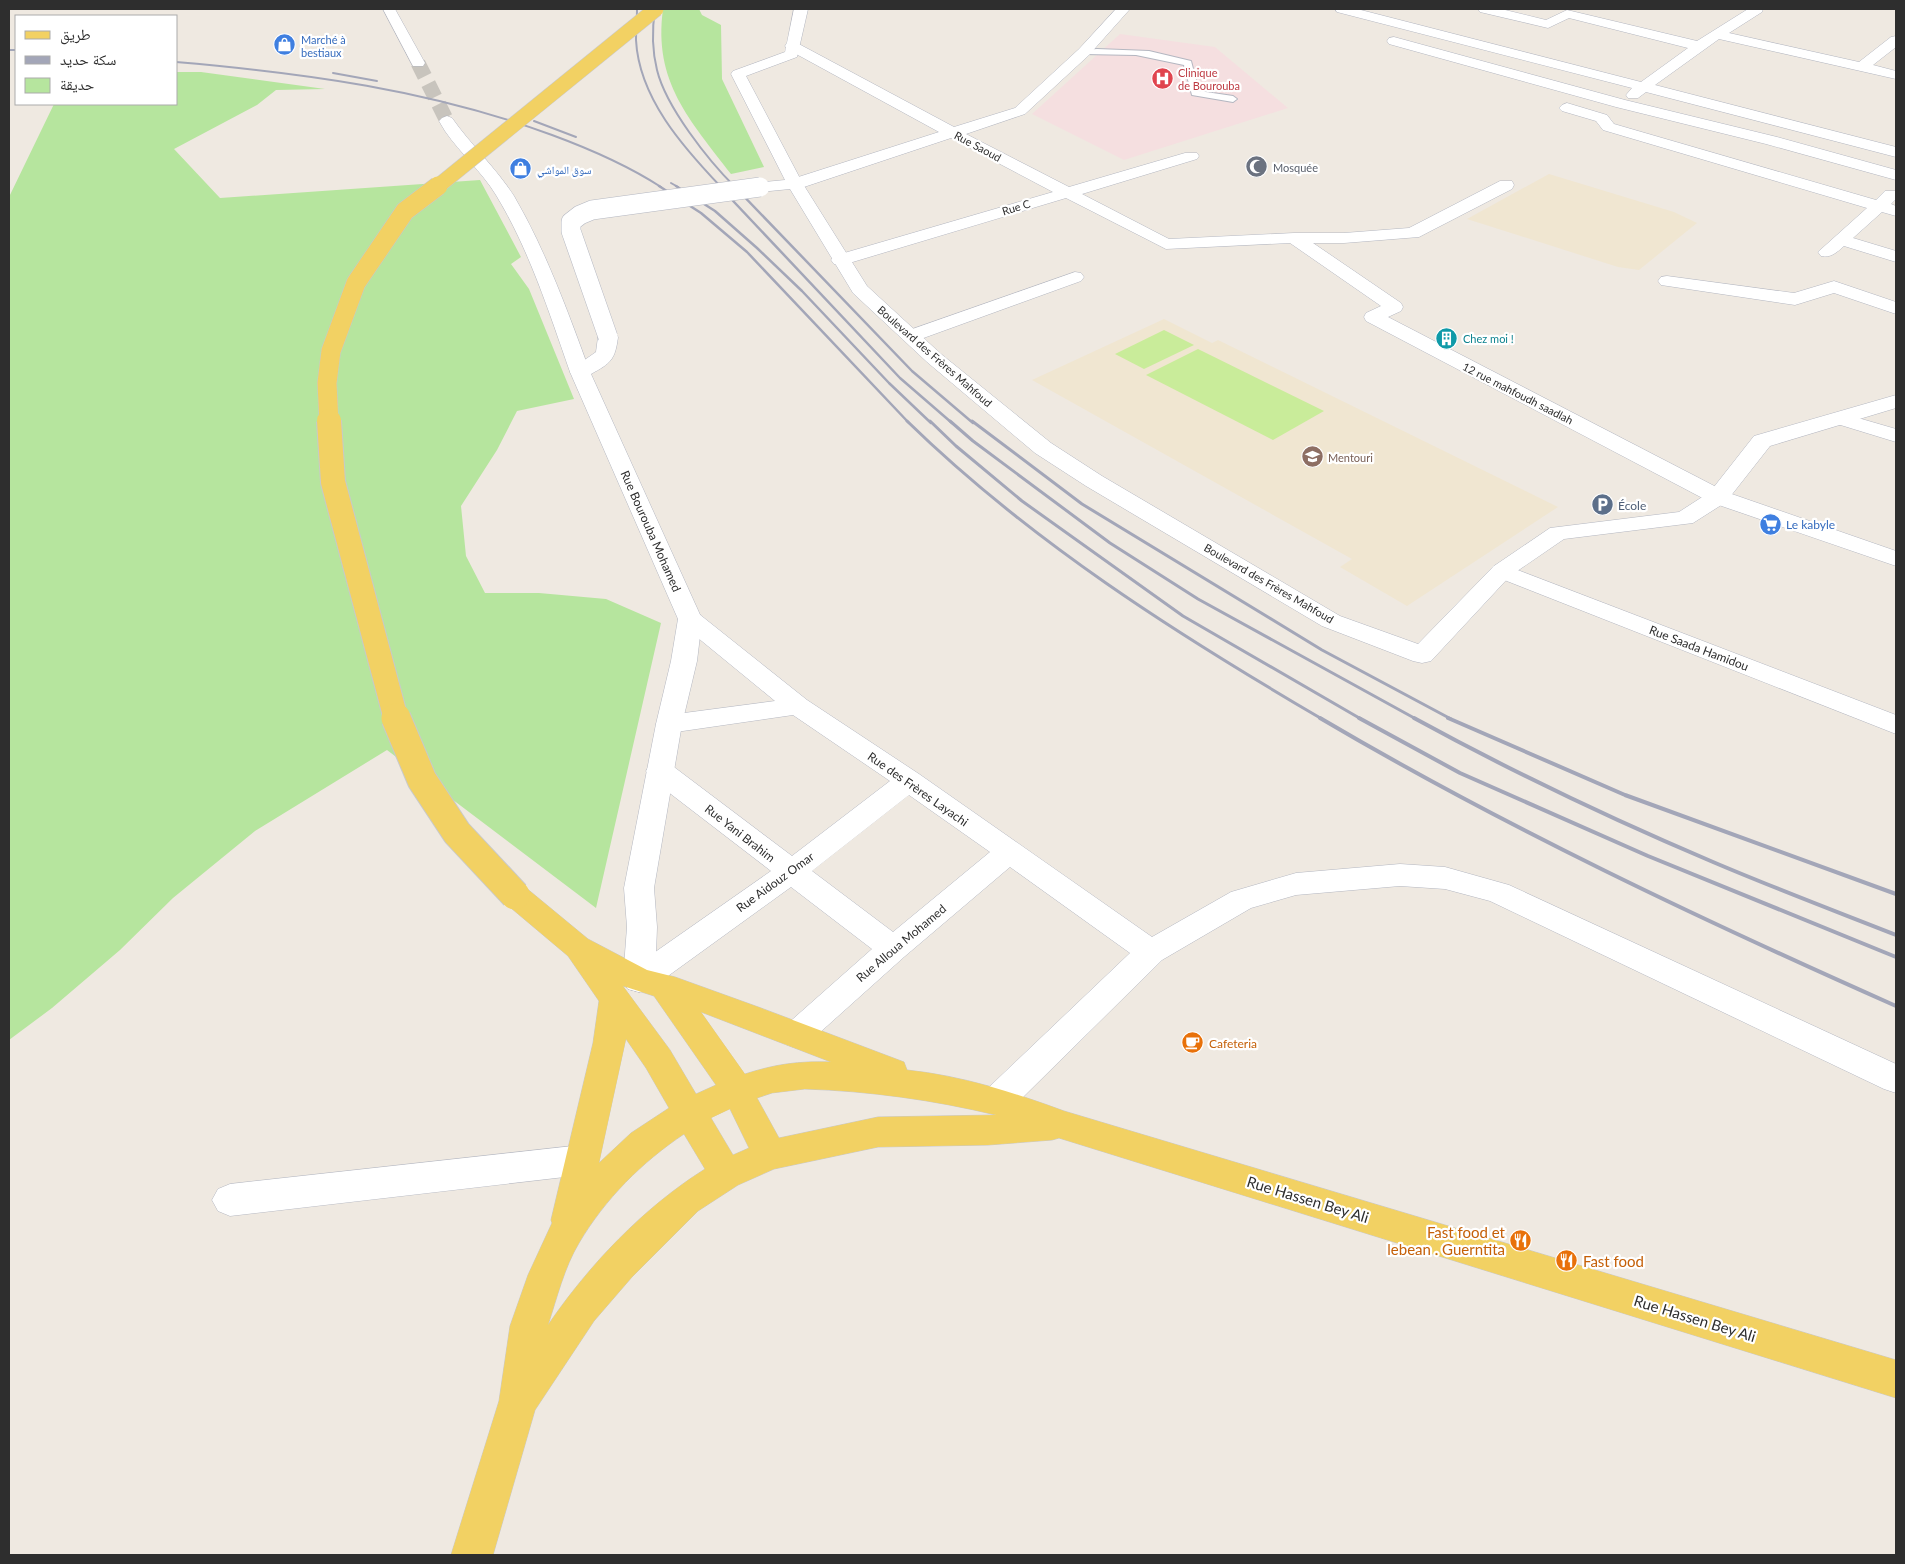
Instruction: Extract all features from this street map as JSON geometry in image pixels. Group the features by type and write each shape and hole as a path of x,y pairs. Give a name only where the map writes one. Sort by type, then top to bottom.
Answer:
{"main road":[{"path":"656,9 445,181 404,211 356,283 331,351 327,383 333,482 396,719 422,780 458,833 514,895 578,947 639,988 720,1063 737,1090 770,1155"},
{"path":"639,988 796,1035 927,1086"},
{"path":"639,988 658,1059 690,1110 726,1174"},
{"path":"566,1232 607,1052 639,988"},
{"path":"472,1555 518,1401 529,1326 546,1275 566,1232 601,1184 643,1143 690,1110 737,1090 771,1079 804,1074 927,1086"},
{"name":"Rue Hassen Bey Ali","path":"927,1086 997,1101 1063,1125 1896,1379"},
{"path":"518,1401 581,1309 619,1265 686,1200 726,1174 770,1155 878,1132 988,1130 1063,1125"}],"street":[{"path":"389,9 418,63"},
{"path":"792,46 802,9"},
{"path":"580,372 596,363 606,354 608,337 572,232 572,222 580,215 592,210 795,184 1020,111 1084,52 1123,9"},
{"path":"1342,9 1896,152"},
{"path":"1362,26 1396,9"},
{"path":"1485,9 1548,24"},
{"path":"1602,118 1699,46 1758,9"},
{"path":"1531,33 1572,11 1699,46"},
{"path":"1717,34 1896,75"},
{"path":"1382,38 1621,104 1771,140 1896,175"},
{"path":"1862,67 1896,40"},
{"path":"1460,72 1515,42"},
{"name":"Rue Saoud","path":"792,46 1166,244 1294,238"},
{"name":"Boulevard des Frères Mahfoud","path":"792,46 792,54 738,74 795,184 840,260 860,289 934,358 1044,448 1094,482 1331,620 1422,655 1502,571"},
{"path":"1644,68 1663,73"},
{"path":"1555,105 1602,118 1608,127 1873,211 1896,226"},
{"name":"Rue Bourouba Mohamed","path":"447,121 455,137 505,194 542,268 580,372 690,619"},
{"name":"Rue C","path":"840,260 1191,156"},
{"path":"1294,238 1344,238 1413,232 1506,185"},
{"path":"1827,252 1896,190"},
{"path":"1873,211 1896,211"},
{"name":"12 rue mahfoudh saadlah","path":"1294,238 1394,307 1373,317 1718,497"},
{"path":"1841,240 1896,257"},
{"path":"911,336 1075,277"},
{"path":"1667,281 1795,299 1834,286 1896,308"},
{"path":"1502,571 1558,533 1684,518 1718,497 1762,441 1841,419 1896,401"},
{"path":"1841,419 1896,436"},
{"path":"1718,497 1896,559"},
{"name":"Rue Saada Hamidou","path":"1502,571 1896,725"},
{"path":"639,988 642,928 639,888 669,724 684,661 690,619"},
{"name":"Rue des Frères Layachi","path":"690,619 798,706 1151,952"},
{"path":"669,724 798,706"},
{"name":"Rue Yani Brahim","path":"660,771 893,949"},
{"name":"Rue Aidouz Omar","path":"639,988 908,782"},
{"name":"Rue Alloua Mohamed","path":"796,1035 893,949 1008,853"},
{"path":"997,1101 1151,952 1240,900 1296,884 1400,875 1445,878 1500,893 1896,1080"},
{"path":"230,1200 582,1160"}],"lane":[{"path":"1084,52 1106,50 1163,55 1188,63 1195,93 1233,99"}],"shaded area":[{"name":"Clinique de Bourouba","path":"1120,34 1215,47 1288,108 1124,160 1032,114"},
{"path":"1549,174 1674,212 1697,223 1639,270 1618,267 1467,219"},
{"name":"Mentouri","path":"1164,319 1212,343 1218,340 1558,507 1407,606 1340,567 1352,559 1032,380"}],"green space":[{"path":"663,9 699,9 702,15 721,25 722,79 764,167 731,174 689,117 669,79 661,35"},
{"path":"178,72 201,72 325,89 276,90 257,105 174,149 220,198 480,180 521,257 511,264 529,289 574,399 517,411 497,450 461,506 466,556 485,593 539,593 606,599 661,623 596,908 387,750 255,831 173,898 120,950 52,1008 9,1040 9,197 54,105 178,105"},
{"path":"1164,330 1194,345 1144,369 1115,354"},
{"path":"1198,349 1324,411 1273,440 1146,375"}],"tunnel":[{"path":"418,63 447,121"}],"railway":[{"path":"637,9 636,40 645,82 665,120 678,138 721,187"},
{"path":"655,9 653,47 655,62 662,85 689,132 735,187"},
{"path":"9,50 15,50"},
{"path":"178,62 319,78 414,95 460,106 506,119 580,146 622,165 661,187"},
{"path":"333,73 377,81"},
{"path":"534,121 576,137"},
{"path":"671,183 678,187"},
{"path":"659,186 701,213 747,252 908,422"},
{"path":"676,186 715,211 757,248 802,291 889,383 931,423"},
{"path":"719,186 900,378 952,423"},
{"path":"734,186 912,371 973,423"},
{"path":"930,421 956,446 1022,501 1183,616 1361,719"},
{"path":"950,421 973,441 1110,543 1198,599 1416,719"},
{"path":"972,421 1082,504 1322,650 1451,719"},
{"path":"908,422 954,465 1003,506 1106,583 1212,653 1322,719"},
{"path":"1320,718 1460,797 1532,834 1749,940 1896,1006"},
{"path":"1359,718 1460,773 1648,856 1896,957"},
{"path":"1414,718 1524,776 1637,829 1759,881 1896,935"},
{"path":"1448,718 1625,795 1896,894"}],"place":[{"name":"Marché à bestiaux","path":"285,45"},
{"name":"Clinique de Bourouba","path":"1162,78"},
{"name":"Mosquée","path":"1257,167"},
{"name":"سوق المواشي","path":"521,169"},
{"name":"Chez moi !","path":"1447,338"},
{"name":"Mentouri","path":"1312,457"},
{"name":"École","path":"1602,505"},
{"name":"Le kabyle","path":"1770,524"},
{"name":"Cafeteria","path":"1193,1043"},
{"name":"Fast food et lebean . Guerntita","path":"1521,1241"},
{"name":"Fast food","path":"1567,1261"}]}
